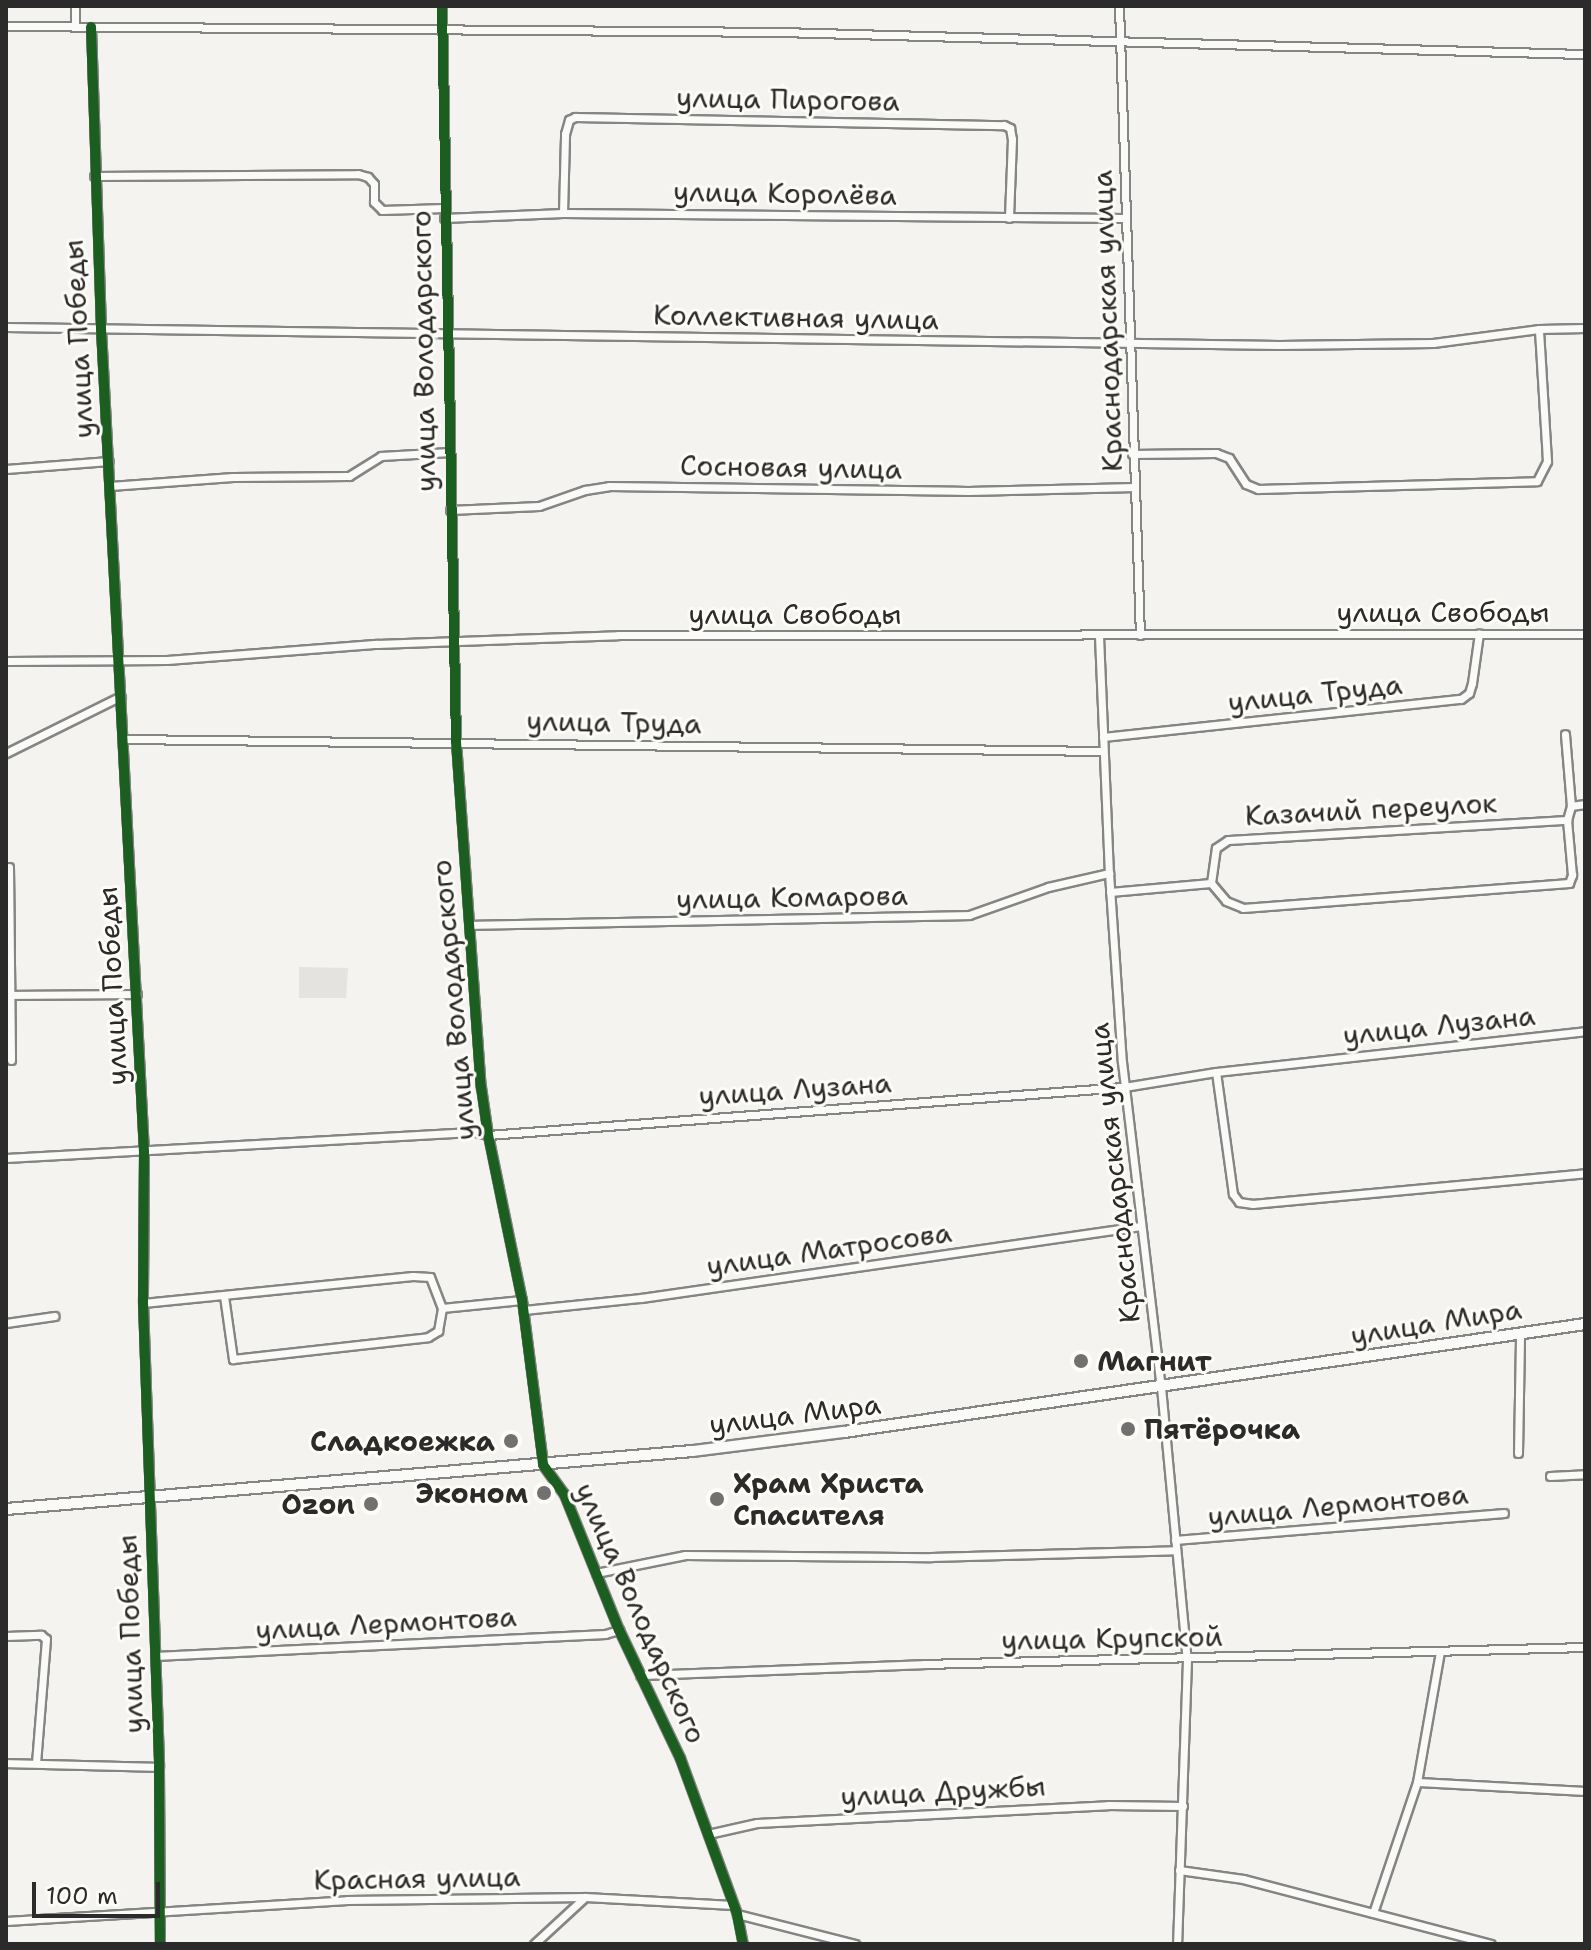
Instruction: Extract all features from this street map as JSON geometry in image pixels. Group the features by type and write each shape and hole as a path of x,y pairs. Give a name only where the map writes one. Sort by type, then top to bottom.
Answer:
{"main road":[{"name":"улица Мира","path":"6,1509 543,1465 844,1432 1585,1324"}],"street":[{"path":"75,6 75,27"},
{"name":"улица Володарского","path":"442,6 456,742 488,1135 524,1310 543,1465 564,1494 619,1630 680,1758 737,1914 743,1944"},
{"name":"Краснодарская улица","path":"1119,6 1140,635"},
{"path":"6,26 440,27 1585,54"},
{"name":"улица Победы","path":"91,27 101,329 144,1152 143,1303 159,1767 160,1944"},
{"name":"улица Пирогова","path":"563,213 565,134 569,120 575,117 1004,125 1010,128 1012,139 1009,218"},
{"path":"94,176 358,174 374,184 374,202 382,210 444,208"},
{"name":"улица Королёва","path":"444,218 563,213 1125,218"},
{"name":"Коллективная улица","path":"6,327 1129,344 1433,343 1539,329 1585,328"},
{"path":"1132,454 1216,453 1229,458 1246,484 1258,489 1537,481 1547,461 1539,329"},
{"path":"110,486 233,477 349,476 381,456 450,452"},
{"path":"6,469 109,461"},
{"name":"Сосновая улица","path":"450,510 539,506 609,486 968,491 1135,487"},
{"name":"улица Труда","path":"1103,737 1461,699 1469,693 1479,633"},
{"name":"улица Свободы","path":"6,661 167,660 454,640 618,635 1585,634"},
{"name":"Краснодарская улица","path":"1099,636 1110,892 1124,1087 1161,1387 1187,1660 1177,1944"},
{"path":"6,753 121,696"},
{"path":"1110,892 1211,883 1226,901 1243,908 1569,883 1572,875 1567,820 1571,806 1565,734"},
{"name":"улица Труда","path":"124,739 1103,751"},
{"path":"1571,806 1585,804"},
{"name":"Казачий переулок","path":"1211,883 1216,848 1228,840 1567,820"},
{"path":"9,867 11,1060"},
{"name":"улица Комарова","path":"469,925 969,915 1048,887 1109,873"},
{"path":"8,995 137,994"},
{"name":"улица Лузана","path":"6,1158 476,1132 488,1135 1124,1087 1216,1072 1585,1031"},
{"path":"1216,1072 1233,1194 1239,1202 1253,1204 1585,1173"},
{"name":"улица Матросова","path":"524,1310 656,1296 1141,1226"},
{"path":"143,1303 413,1276 430,1277 442,1308 438,1331 428,1337 233,1359 224,1296"},
{"path":"442,1308 522,1300"},
{"path":"6,1323 54,1316"},
{"path":"1518,1453 1520,1333"},
{"path":"1550,1476 1585,1474"},
{"name":"улица Лермонтова","path":"1175,1540 1504,1513"},
{"name":"улица Лермонтова","path":"596,1573 685,1555 931,1557 1176,1550"},
{"name":"улица Лермонтова","path":"155,1656 605,1634 619,1630"},
{"path":"6,1636 41,1635 46,1639 36,1763"},
{"name":"улица Крупской","path":"640,1675 924,1664 1187,1660 1585,1647"},
{"path":"1373,1913 1417,1782 1440,1652"},
{"path":"6,1763 159,1767"},
{"path":"1417,1782 1582,1791"},
{"name":"улица Дружбы","path":"708,1834 757,1823 1108,1805 1183,1806"},
{"path":"1179,1870 1243,1879 1491,1944"},
{"path":"534,1944 585,1897"},
{"name":"Красная улица","path":"6,1921 347,1900 585,1897 733,1905"},
{"path":"737,1914 855,1944"}],"shaded area":[{"path":"299,967 348,968 346,998 299,998"}],"cycle path":[{"path":"442,6 456,742 481,1087 488,1135 522,1300 543,1465 564,1494 619,1630 680,1758 737,1914 743,1944"},
{"path":"91,27 101,329 144,1152 143,1303 159,1767 160,1944"}],"place":[{"name":"Магнит","path":"1081,1361"},
{"name":"Пятёрочка","path":"1128,1429"},
{"name":"Сладкоежка","path":"511,1441"},
{"name":"Эконом","path":"544,1493"},
{"name":"Храм Христа Спасителя","path":"717,1499"},
{"name":"Ozon","path":"371,1504"}]}
